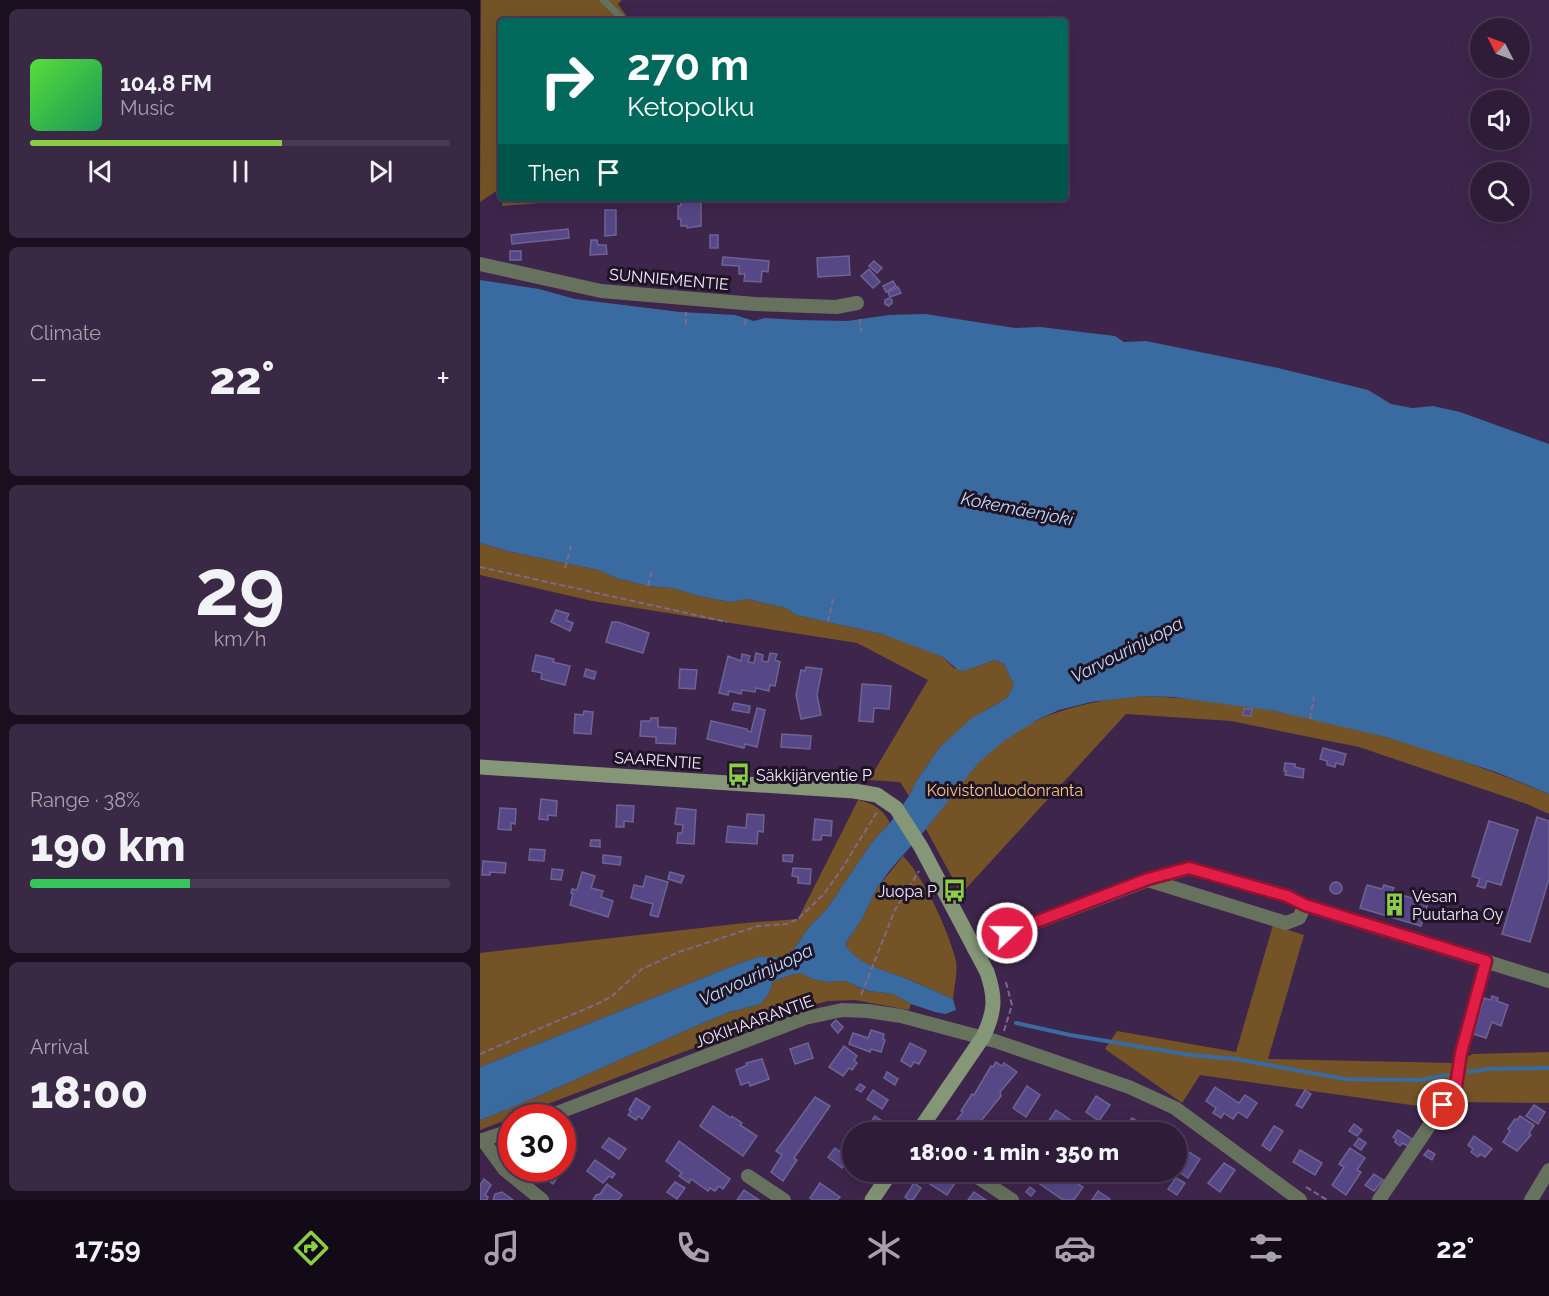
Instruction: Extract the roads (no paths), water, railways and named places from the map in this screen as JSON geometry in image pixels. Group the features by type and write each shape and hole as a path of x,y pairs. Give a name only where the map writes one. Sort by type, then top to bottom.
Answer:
{"street":[{"name":"SUNNIEMENTIE","path":"480,264 601,291 755,304 836,307 857,303"},
{"name":"SAARENTIE","path":"480,767 854,791 877,795 891,803 921,847 975,949"},
{"path":"926,1122 989,1039 994,1004 992,986 975,949 987,941 1148,879 1189,868 1287,896 1305,905 1549,981"},
{"path":"1148,879 1286,922 1299,918 1305,905"},
{"path":"1379,1200 1456,1086 1461,1053 1486,961"},
{"name":"JOKIHAARANTIE","path":"576,1106 805,1018 842,1010 868,1011 901,1016 989,1039 1129,1087 1175,1108 1300,1200"},
{"path":"498,1135 482,1141 504,1169 542,1200"},
{"path":"1530,1200 1545,1185 1549,1170"},
{"path":"748,1176 784,1200"},
{"path":"872,1200 884,1182"},
{"path":"985,1182 1012,1200"}],"lane":[{"path":"603,0 622,18"}],"water":[{"path":"480,280 539,289 575,299 680,312 735,315 754,321 765,318 847,321 889,315 925,314 1015,328 1040,327 1115,336 1124,342 1146,341 1278,368 1368,390 1391,404 1412,408 1433,406 1460,412 1549,444 1549,794 1496,772 1386,737 1275,711 1173,697 1143,696 1091,702 1059,710 1037,720 1004,741 978,763 890,870 845,944 856,957 864,962 953,999 956,1010 945,1014 935,1012 911,1004 893,994 868,991 845,981 827,982 812,979 801,973 790,975 773,982 761,1004 730,1012 520,1104 498,1104 498,1113 480,1120 480,1067 740,963 759,957 784,957 793,950 810,926 827,909 872,842 890,823 940,747 972,718 1007,698 1014,685 1004,664 995,660 964,671 958,670 943,657 882,634 796,615 786,608 747,599 730,602 672,588 648,586 616,578 599,570 511,552 480,543"}],"waterway":[{"path":"1016,1023 1070,1035 1191,1055 1236,1059 1345,1079 1421,1080 1447,1075"},
{"path":"1469,1072 1487,1069 1549,1068"}],"place":[{"name":"Säkkijärventie P","path":"738,775"},
{"name":"Juopa P","path":"955,891"},
{"name":"Vesan Puutarha Oy","path":"1394,905"}],"water label":[{"name":"Kokemäenjoki","path":"1017,509"},
{"name":"Varvourinjuopa","path":"1127,650"},
{"name":"Varvourinjuopa","path":"756,975"}],"park label":[{"name":"Koivistonluodonranta","path":"1005,790"}]}
